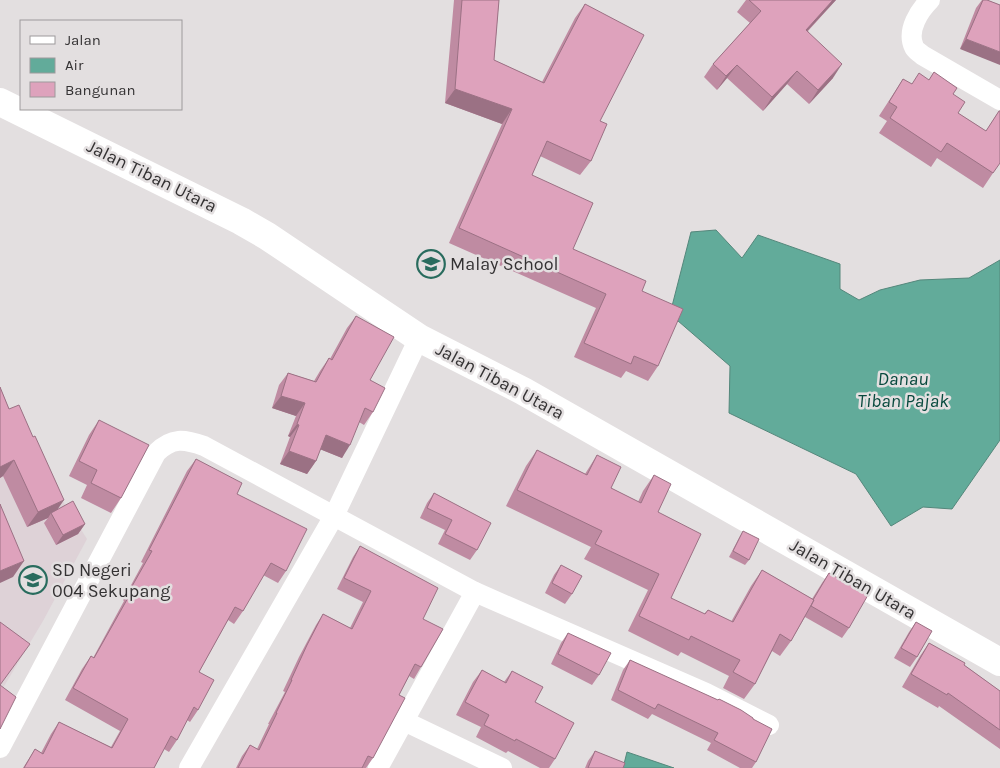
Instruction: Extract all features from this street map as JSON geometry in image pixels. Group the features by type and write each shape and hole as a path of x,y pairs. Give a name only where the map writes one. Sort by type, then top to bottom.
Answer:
{"street":[{"path":"930,0 916,18 912,36 914,47 922,55 1000,100"},
{"name":"Jalan Tiban Utara","path":"0,102 268,236 418,338 523,392 999,659"},
{"path":"189,768 334,516 418,338"},
{"path":"0,748 156,453 164,445 186,440 204,446 475,592 706,692 769,725"},
{"path":"378,768 475,592"},
{"path":"404,721 502,768"}],"shaded area":[{"name":"SD Negeri 004 Sekupang","path":"0,402 87,539 43,621 0,693"}],"water":[{"name":"Danau Tiban Pajak","path":"716,230 742,258 758,235 840,264 840,289 859,300 880,290 920,280 969,278 1000,260 1000,440 952,509 923,507 891,526 856,474 729,413 730,366 670,314 691,232"},
{"path":"627,752 674,768 623,768"}],"building":[{"path":"462,0 499,0 494,60 544,83 585,4 644,35 600,121 607,124 591,161 547,141 532,175 593,203 573,249 646,281 642,291 683,309 658,366 634,356 631,364 584,343 606,294 459,228 512,109 455,89"},
{"path":"749,0 833,0 806,30 842,64 818,90 797,71 772,97 737,65 726,76 713,64 761,11"},
{"path":"983,0 1000,5 1000,52 966,39"},
{"path":"934,72 957,88 953,94 965,102 958,113 986,131 1000,111 1000,163 993,173 947,143 941,152 890,118 897,107 889,102 903,79 912,84 919,73 929,80"},
{"path":"356,316 394,337 370,380 385,388 373,412 365,408 350,445 326,435 316,461 289,451 305,403 281,396 288,373 316,382 329,358 332,360"},
{"path":"0,387 9,409 19,405 64,500 38,512 14,460 0,467"},
{"path":"99,420 149,445 121,498 91,483 97,470 79,461"},
{"path":"537,450 587,475 597,455 621,467 611,488 641,503 654,475 671,484 658,512 701,534 671,598 705,614 708,610 733,622 762,570 814,600 791,641 780,634 755,684 733,672 740,660 691,636 689,640 639,616 659,574 595,544 602,531 517,490"},
{"path":"196,459 242,483 237,494 307,529 286,571 271,563 243,611 235,607 199,672 214,680 198,710 194,707 177,740 171,736 154,768 24,768 35,749 43,754 59,722 112,748 128,719 73,688 91,656 94,658 133,589 131,588 152,551 149,550"},
{"path":"434,493 491,523 477,550 445,534 452,520 427,508"},
{"path":"73,501 85,524 63,535 51,513"},
{"path":"0,504 24,561 0,571"},
{"path":"743,531 759,539 749,560 733,551"},
{"path":"360,546 438,588 423,619 443,629 421,667 415,664 399,695 405,698 373,758 368,756 362,768 238,768 250,745 259,750 323,614 352,629 371,591 344,578"},
{"path":"561,565 582,576 572,594 552,583"},
{"path":"829,573 868,595 849,628 811,606"},
{"path":"0,622 30,644 0,685"},
{"path":"916,622 932,631 917,657 901,648"},
{"path":"568,633 611,653 599,675 558,654"},
{"path":"929,643 965,663 964,665 1000,691 1000,730 948,693 947,695 911,674"},
{"path":"630,660 719,699 772,729 756,762 714,740 718,733 658,704 655,709 618,690"},
{"path":"482,670 506,683 512,671 543,687 535,702 574,723 555,759 484,725 489,715 465,702"},
{"path":"0,685 16,697 0,729"},
{"path":"595,751 625,763 623,768 588,768"}],"place":[{"name":"Malay School","path":"431,264"},
{"name":"SD Negeri 004 Sekupang","path":"33,580"}]}
